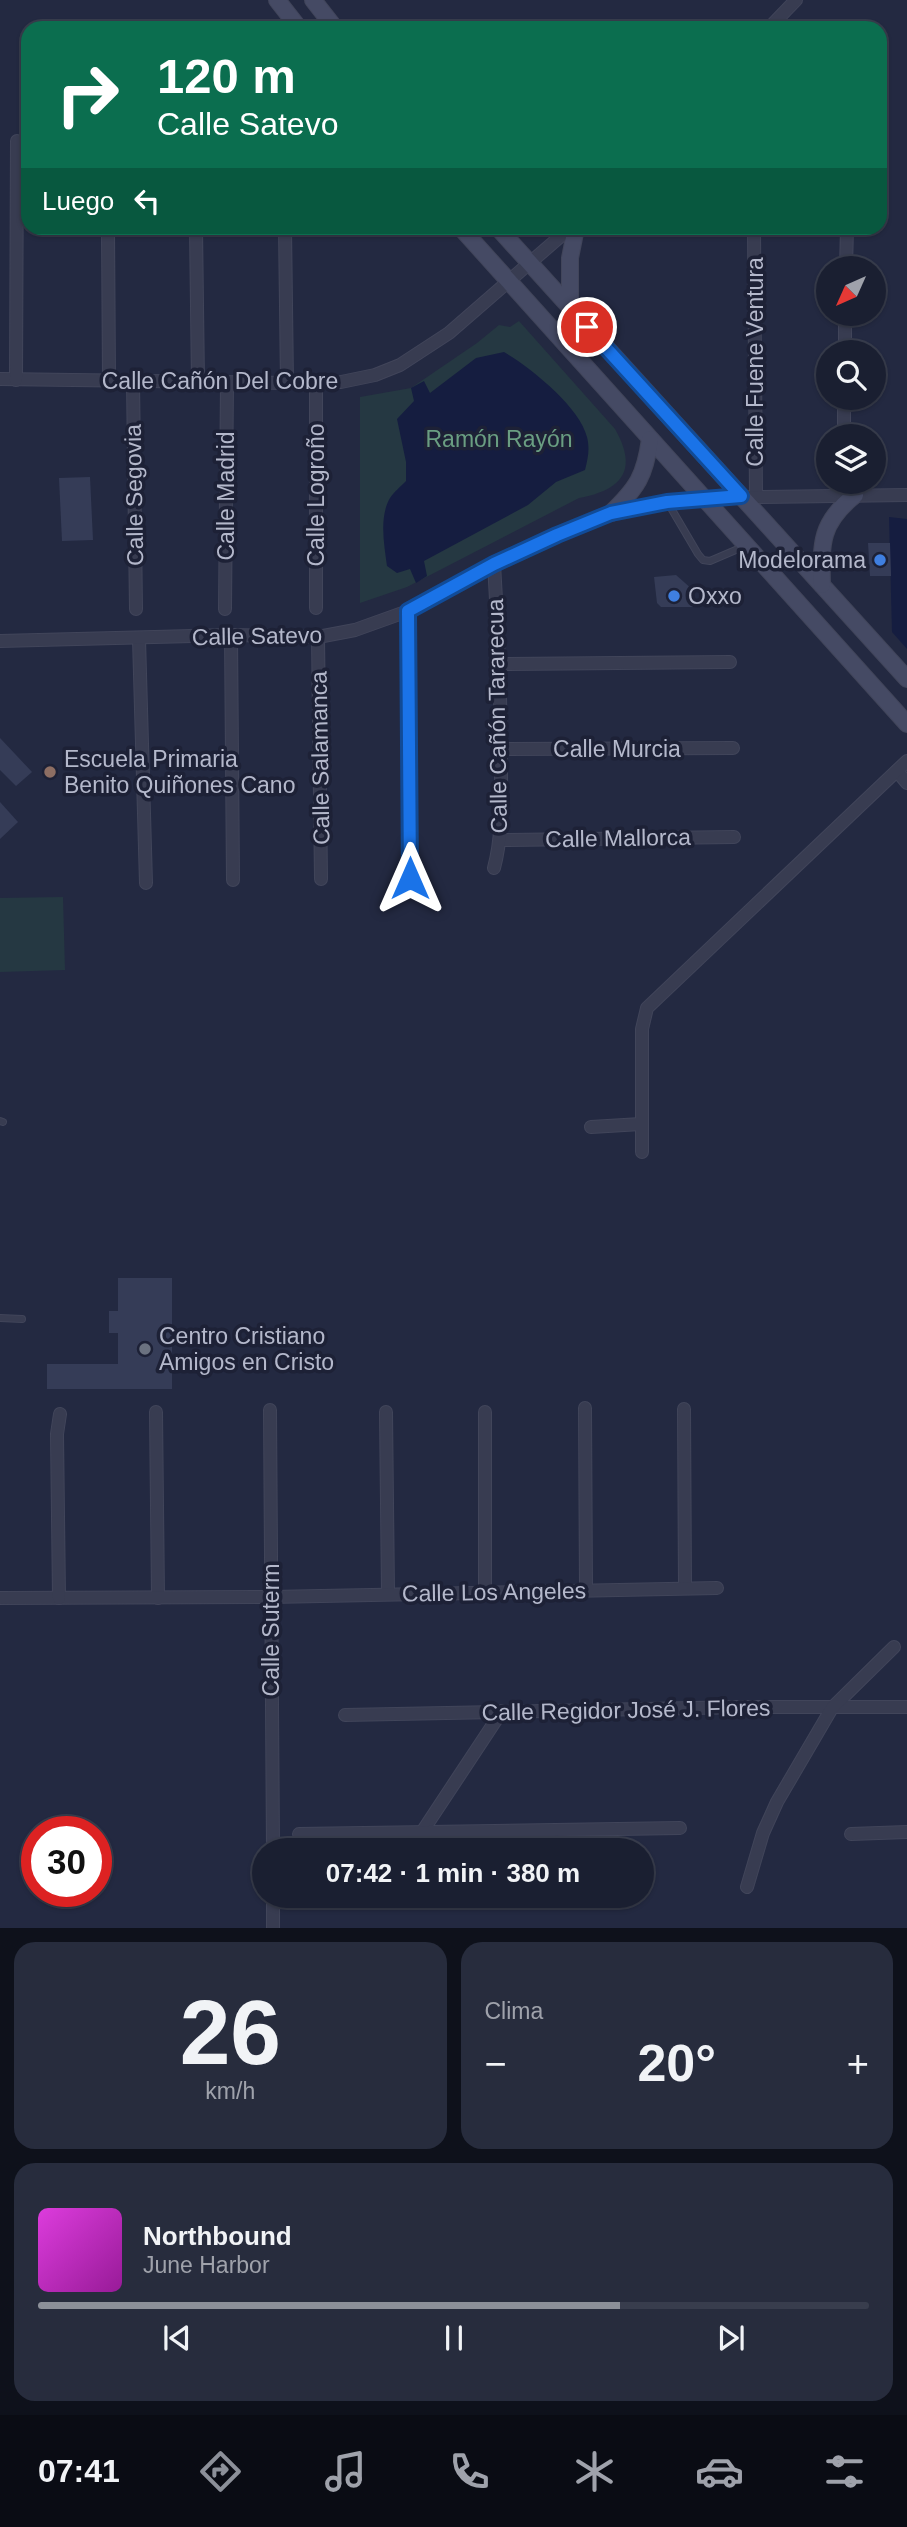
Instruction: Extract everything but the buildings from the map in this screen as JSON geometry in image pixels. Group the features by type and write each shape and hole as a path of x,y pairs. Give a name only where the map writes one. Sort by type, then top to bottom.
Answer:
{"main road":[{"path":"277,0 294,21"},
{"path":"313,0 330,21"},
{"path":"467,235 907,724"},
{"path":"504,235 749,496 822,585 907,679"},
{"path":"570,308 570,258 575,235"},
{"path":"611,513 640,481 646,465 650,439"},
{"path":"822,585 824,533 849,496"}],"street":[{"path":"776,21 796,0"},
{"path":"16,380 17,141"},
{"path":"108,235 109,381"},
{"path":"196,235 198,383"},
{"path":"285,235 286,383"},
{"name":"Calle Cañón Del Cobre","path":"0,380 198,383 354,380 400,365 449,332 561,235"},
{"name":"Calle Fuene Ventura","path":"749,496 754,235"},
{"path":"846,235 846,256"},
{"name":"Calle Segovia","path":"133,382 136,609"},
{"name":"Calle Logroño","path":"316,382 316,608"},
{"name":"Calle Madrid","path":"225,609 227,383"},
{"name":"Calle Satevo","path":"0,641 231,635 318,637 355,630 408,611 494,564 611,513 702,498 907,495"},
{"name":"Calle Cañón Tararecua","path":"494,564 500,664 501,749 501,840 494,867"},
{"path":"408,611 410,878"},
{"path":"231,635 233,880"},
{"name":"Calle Salamanca","path":"318,637 321,879"},
{"path":"139,639 146,883"},
{"path":"500,664 730,662"},
{"name":"Calle Murcia","path":"501,749 733,748"},
{"path":"642,1152 642,1029 647,1008 907,761"},
{"path":"897,771 907,783"},
{"name":"Calle Mallorca","path":"501,840 734,836"},
{"path":"590,1127 641,1124"},
{"path":"585,1408 586,1590"},
{"path":"684,1409 685,1587"},
{"name":"Calle Suterm","path":"270,1410 273,1838"},
{"path":"156,1412 158,1598"},
{"path":"386,1412 388,1594"},
{"path":"485,1412 485,1592"},
{"path":"59,1598 57,1434 60,1414"},
{"name":"Calle Los Angeles","path":"0,1598 271,1597 717,1588"},
{"path":"747,1887 763,1833 777,1802 832,1707 894,1647"},
{"name":"Calle Regidor José J. Flores","path":"345,1715 907,1707"},
{"path":"422,1832 502,1711"},
{"path":"299,1835 680,1828"},
{"path":"851,1833 907,1832"},
{"path":"273,1908 273,1928"}],"lane":[{"path":"667,502 703,560 710,561 746,546"},
{"path":"0,1318 22,1319"}],"green space":[{"name":"Ramón Rayón","path":"519,321 615,429 625,456 622,476 606,490 579,498 407,587 360,603 360,397 411,388 499,325 510,327"},
{"path":"63,897 65,970 0,972 0,898"}],"water":[{"name":"Ramón Rayón","path":"504,352 553,389 575,413 588,441 585,470 556,482 528,505 424,561 427,576 416,583 410,569 397,573 387,566 385,549 384,514 392,496 406,481 406,462 397,419 414,401 411,388 424,381 430,393 476,358"},
{"path":"889,517 907,519 907,649 892,632"}],"place":[{"name":"Modelorama","path":"880,560"},
{"name":"Oxxo","path":"674,596"},
{"name":"Escuela Primaria Benito Quiñones Cano","path":"50,772"},
{"name":"Centro Cristiano Amigos en Cristo","path":"145,1349"}],"route":[{"path":"410,878 408,611 494,564 611,513 667,502 741,496 587,327"}]}
